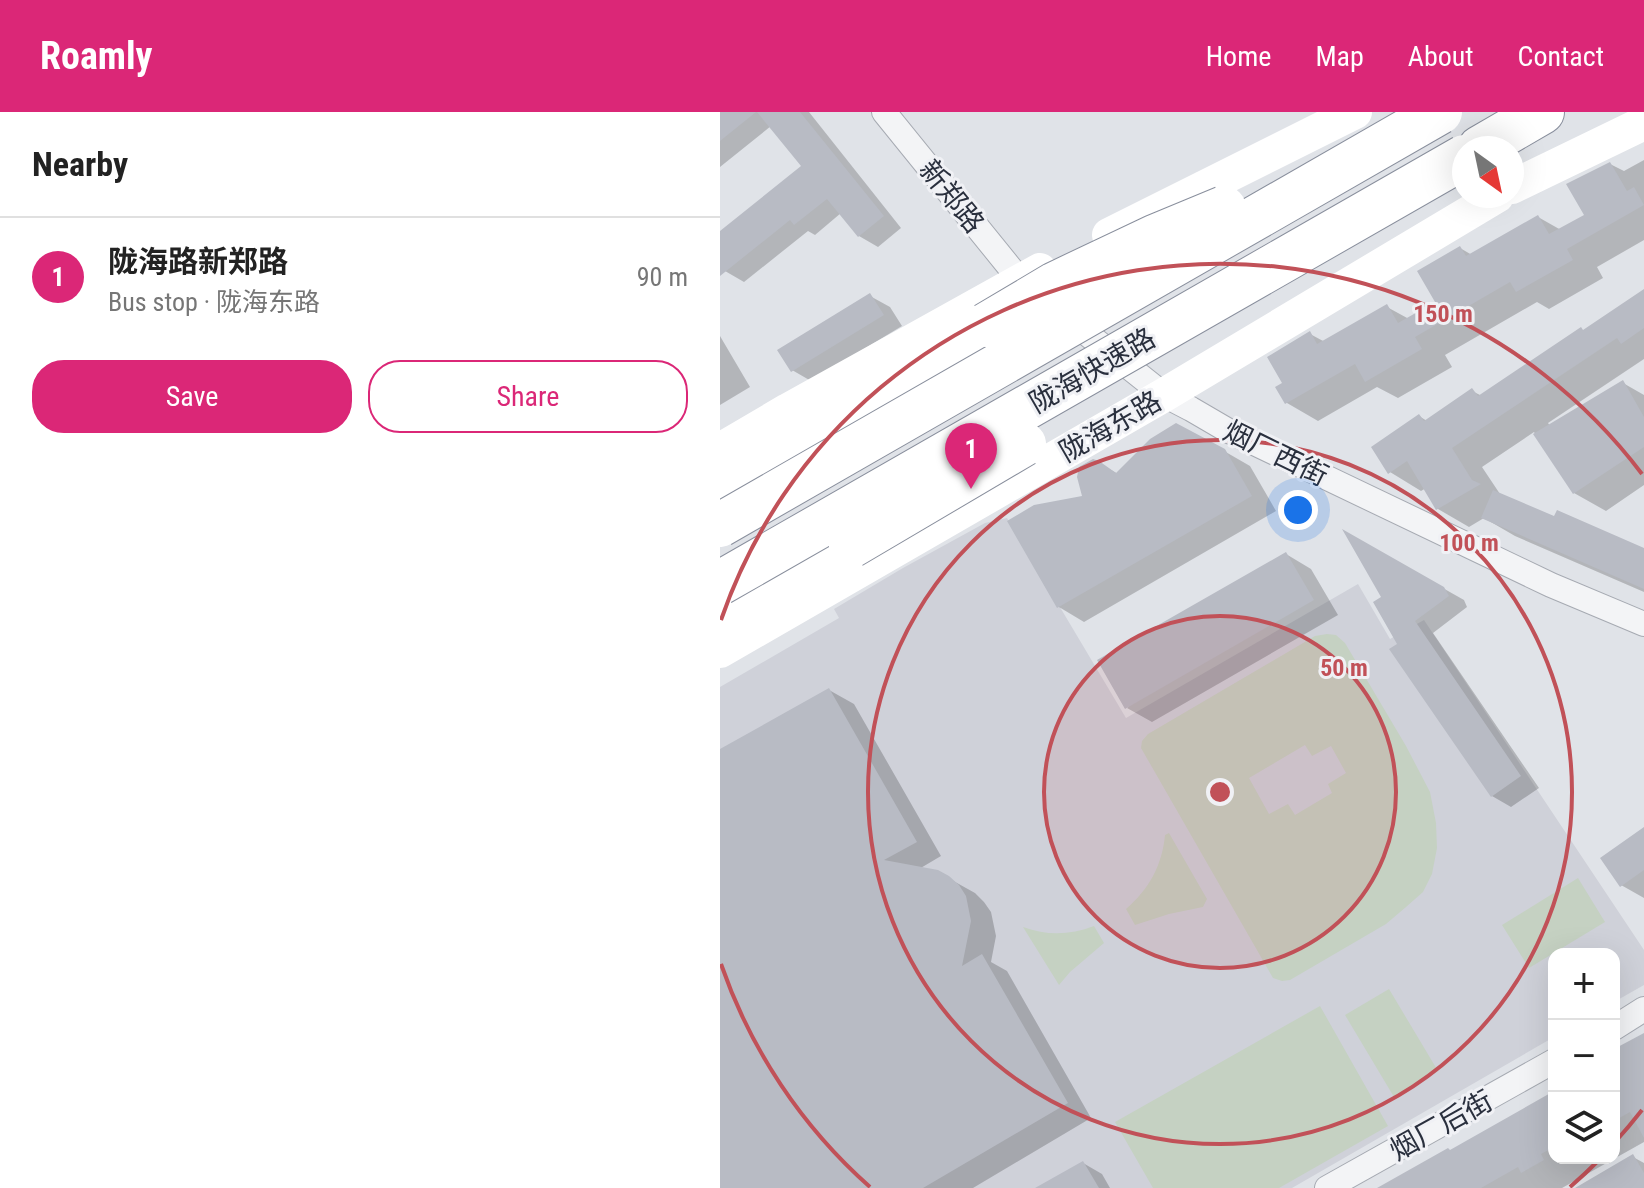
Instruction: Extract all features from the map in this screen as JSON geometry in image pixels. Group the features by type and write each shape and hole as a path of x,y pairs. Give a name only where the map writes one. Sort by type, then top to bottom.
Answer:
{"highway":[{"path":"1501,136 1542,112"},
{"path":"720,479 1055,284 1154,237 1424,121"},
{"name":"陇海快速路","path":"720,525 1424,121"},
{"path":"720,626 1318,269 1448,166"},
{"name":"陇海快速路","path":"720,583 1448,166"}],"street":[{"name":"新郑路","path":"884,112 1020,280"},
{"path":"720,450 1020,280 1355,112"},
{"path":"1524,181 1644,123"},
{"name":"陇海东路","path":"720,651 1164,395 1477,208"},
{"name":"烟厂西街","path":"1020,280 1164,395 1235,434 1357,493 1551,585 1644,624"},
{"path":"1620,1024 1644,1009"},
{"name":"烟厂后街","path":"1327,1188 1548,1064"}],"shaded area":[{"path":"1007,518 1126,718 1358,584 1390,639 1424,620 1644,950 1644,985 1620,999 1620,948 1548,948 1548,1040 1292,1188 720,1188 720,687 839,618 834,609 985,523"}],"green space":[{"path":"1336,635 1345,643 1406,746 1430,792 1437,848 1432,874 1423,892 1406,907 1386,924 1290,980 1282,981 1273,978 1141,748 1148,734 1315,636","holes":["1305,745 1312,756 1331,746 1346,773 1328,784 1332,793 1295,815 1288,804 1269,814 1249,778"]},
{"path":"1169,833 1207,899 1203,907 1135,925 1126,909 1153,876 1165,835"},
{"path":"1578,878 1605,922 1562,948 1548,948 1548,956 1529,968 1502,925"},
{"path":"1094,926 1104,943 1059,985 1023,927 1059,933"},
{"path":"1389,989 1438,1071 1394,1097 1345,1015"},
{"path":"1320,1006 1388,1126 1279,1188 1153,1188 1115,1122"}],"building":[{"path":"720,112 756,112 720,141"},
{"path":"757,112 800,112 884,216 858,237 827,199 794,225 790,220 720,276 720,231 801,166"},
{"path":"1610,162 1627,191 1634,187 1644,205 1567,249 1573,260 1516,292 1510,282 1415,337 1422,349 1365,382 1355,364 1285,404 1275,387 1282,383 1267,357 1310,331 1317,344 1387,304 1398,323 1435,302 1417,271 1460,246 1466,256 1538,215 1549,234 1584,215 1566,184"},
{"path":"1644,289 1644,328 1621,344 1617,338 1452,448 1472,480 1481,484 1436,510 1407,461 1388,474 1371,447 1419,414 1424,421 1472,388 1478,396"},
{"path":"870,293 884,315 791,372 777,350"},
{"path":"1623,380 1644,417 1644,447 1573,494 1533,434"},
{"path":"1176,423 1225,449 1252,496 1057,608 1007,521 1034,505 1082,496 1077,477 1079,467 1093,459 1116,473 1150,439"},
{"path":"1493,490 1554,516 1557,510 1644,548 1644,589 1481,518"},
{"path":"1342,529 1444,587 1449,596 1415,621 1521,776 1491,797 1389,649 1397,644 1373,602 1381,597"},
{"path":"1286,552 1314,600 1125,709 1097,660"},
{"path":"829,688 917,842 884,860 938,870 959,885 966,896 971,921 962,966 982,954 1068,1103 923,1188 720,1188 720,749"},
{"path":"1644,827 1644,870 1620,887 1600,858"},
{"path":"1644,1033 1644,1138 1630,1112 1620,1118 1620,1046"},
{"path":"1548,1094 1548,1150 1541,1154 1544,1160 1521,1173 1518,1167 1481,1188 1377,1188 1448,1148 1450,1150"},
{"path":"1633,1154 1644,1173 1644,1188 1575,1188 1620,1164"},
{"path":"1083,1161 1099,1188 1035,1188"}],"place":[{"name":"陇海路新郑路","path":"971,489"}]}
